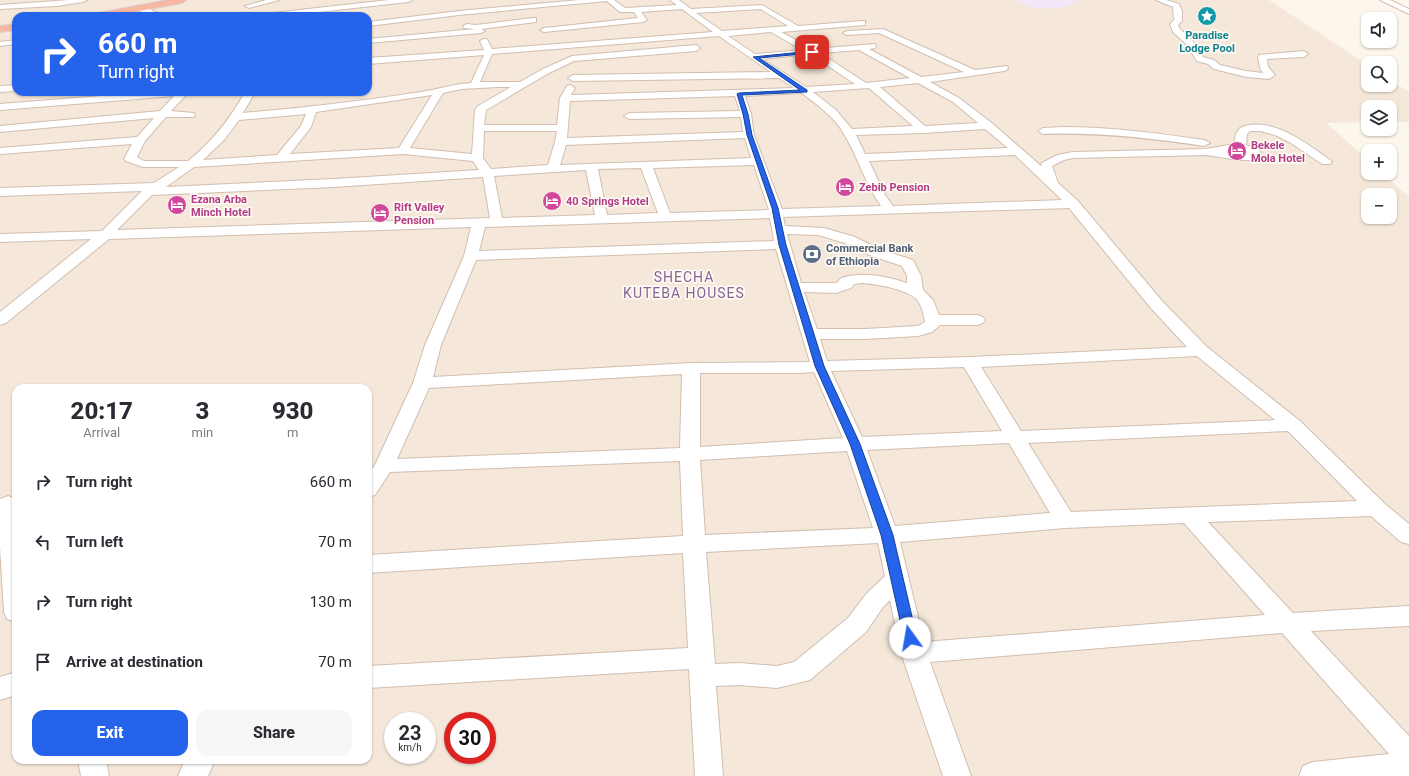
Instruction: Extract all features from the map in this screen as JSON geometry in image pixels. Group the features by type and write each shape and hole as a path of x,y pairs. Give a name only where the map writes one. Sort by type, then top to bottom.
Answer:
{"highway":[{"path":"108,12 170,0"},
{"path":"119,12 182,0"},
{"path":"0,30 12,28"}],"street":[{"path":"0,7 57,4 80,0"},
{"path":"249,6 275,0"},
{"path":"299,12 408,0"},
{"path":"372,24 459,13 604,0"},
{"path":"610,0 619,10 762,7 795,27"},
{"path":"674,0 734,44 805,91 832,112 849,132 879,195 887,206"},
{"path":"1160,0 1176,6 1178,11 1178,21 1174,24 1176,30 1189,42 1200,59 1211,62 1213,66 1252,76 1268,76 1270,75 1264,68 1262,57 1304,54"},
{"path":"1384,0 1409,12"},
{"path":"452,5 459,13"},
{"path":"522,7 549,38 565,46 795,27 862,24"},
{"path":"140,8 150,12"},
{"path":"495,10 509,22"},
{"path":"636,10 661,38"},
{"path":"447,15 454,24 478,29"},
{"path":"372,41 478,29 509,22 533,19"},
{"path":"372,61 488,52 549,38 596,24 648,25"},
{"path":"596,24 627,55 632,71"},
{"path":"474,85 482,72 488,52 478,29"},
{"path":"770,30 812,52 890,99 924,130"},
{"path":"838,34 876,30 975,73"},
{"path":"788,39 802,37"},
{"path":"0,44 12,42"},
{"path":"755,57 903,42"},
{"path":"720,45 734,44"},
{"path":"553,168 561,142 565,98 576,70 565,46"},
{"path":"496,217 488,174 477,158 480,110 482,108 546,71 572,59 705,47"},
{"path":"860,47 956,100 1018,151 1053,186 1071,201 1156,304 1201,351 1293,425 1376,508 1409,536"},
{"path":"0,51 12,50"},
{"path":"676,50 701,77"},
{"path":"565,98 805,91 923,81 1004,68"},
{"path":"573,78 632,71 678,77 780,75"},
{"path":"678,77 681,95"},
{"path":"236,117 312,110 416,96 440,90 474,85 522,85"},
{"path":"0,89 12,88"},
{"path":"403,151 440,90"},
{"path":"739,94 746,114 749,135 778,224 795,287 820,366 855,444 887,535 914,653 957,776"},
{"path":"0,137 4,129 37,96"},
{"path":"0,108 135,96"},
{"path":"180,96 140,140 130,159 143,164 189,164 403,151 477,158"},
{"path":"0,320 108,232 153,189 189,164 220,138 236,117 248,96"},
{"path":"627,140 632,96"},
{"path":"281,158 306,127 312,110"},
{"path":"4,129 164,114 190,115"},
{"path":"629,116 746,114"},
{"path":"849,132 924,130 989,126"},
{"path":"480,128 563,128"},
{"path":"1240,148 1240,138 1244,130 1248,128 1266,129 1281,133 1296,140 1326,162"},
{"path":"1042,131 1073,129 1111,130 1178,139 1226,148 1240,148 1251,150 1256,153 1256,155 1252,157 1239,157 1206,152 1121,153 1061,157 1046,165 1053,186"},
{"path":"561,142 749,135"},
{"path":"0,151 140,140"},
{"path":"1206,152 1226,148"},
{"path":"862,158 1018,151"},
{"path":"0,192 153,189 488,174 592,166 758,161"},
{"path":"646,165 664,212"},
{"path":"592,166 601,214"},
{"path":"471,256 778,224 887,206 1071,201"},
{"path":"0,238 108,232 664,212 778,224 819,231 859,244 874,252 896,260 908,262 914,276 916,293"},
{"path":"0,232 108,232 478,223 778,224"},
{"path":"372,484 384,466 422,383 432,344 471,256 478,223"},
{"path":"795,287 836,288 846,285 846,281 850,279 875,280 916,293 922,297 926,302 932,320 931,326 918,331 865,334 810,334"},
{"path":"932,320 977,320"},
{"path":"422,383 691,368 800,368 820,366 970,362 1201,351"},
{"path":"970,362 1065,520"},
{"path":"691,368 690,454 701,667 709,776"},
{"path":"384,466 690,454 855,444 1293,425"},
{"path":"8,503 12,558"},
{"path":"372,564 694,544 887,535 1065,520 1376,508"},
{"path":"1190,516 1286,623 1409,756"},
{"path":"372,676 701,667 739,674 778,677 801,672 857,625 875,600 897,579"},
{"path":"914,653 1286,623 1409,616"},
{"path":"0,689 12,684"},
{"path":"93,764 95,776"},
{"path":"192,776 199,764"},
{"path":"1321,776 1409,765"}],"shaded area":[{"path":"0,0 1269,0 1361,60 1361,92 1397,92 1397,84 1409,92 1409,122 1397,122 1397,100 1361,100 1361,122 1326,123 1361,154 1361,180 1390,180 1409,197 1409,776 0,776"},
{"path":"1012,0 1078,0 1067,7 1036,9"}],"place":[{"name":"Paradise Lodge Pool","path":"1207,16"},
{"name":"Bekele Mola Hotel","path":"1237,151"},
{"name":"Zebib Pension","path":"845,187"},
{"name":"40 Springs Hotel","path":"552,201"},
{"name":"Ezana Arba Minch Hotel","path":"177,205"},
{"name":"Rift Valley Pension","path":"380,213"},
{"name":"Commercial Bank of Ethiopia","path":"812,254"}],"district":[{"name":"SHECHA KUTEBA HOUSES","path":"684,286"}],"route":[{"path":"812,52 755,57 805,91 739,94 746,114 749,135 775,208 782,245 820,366 855,444 887,535 910,638"}]}
